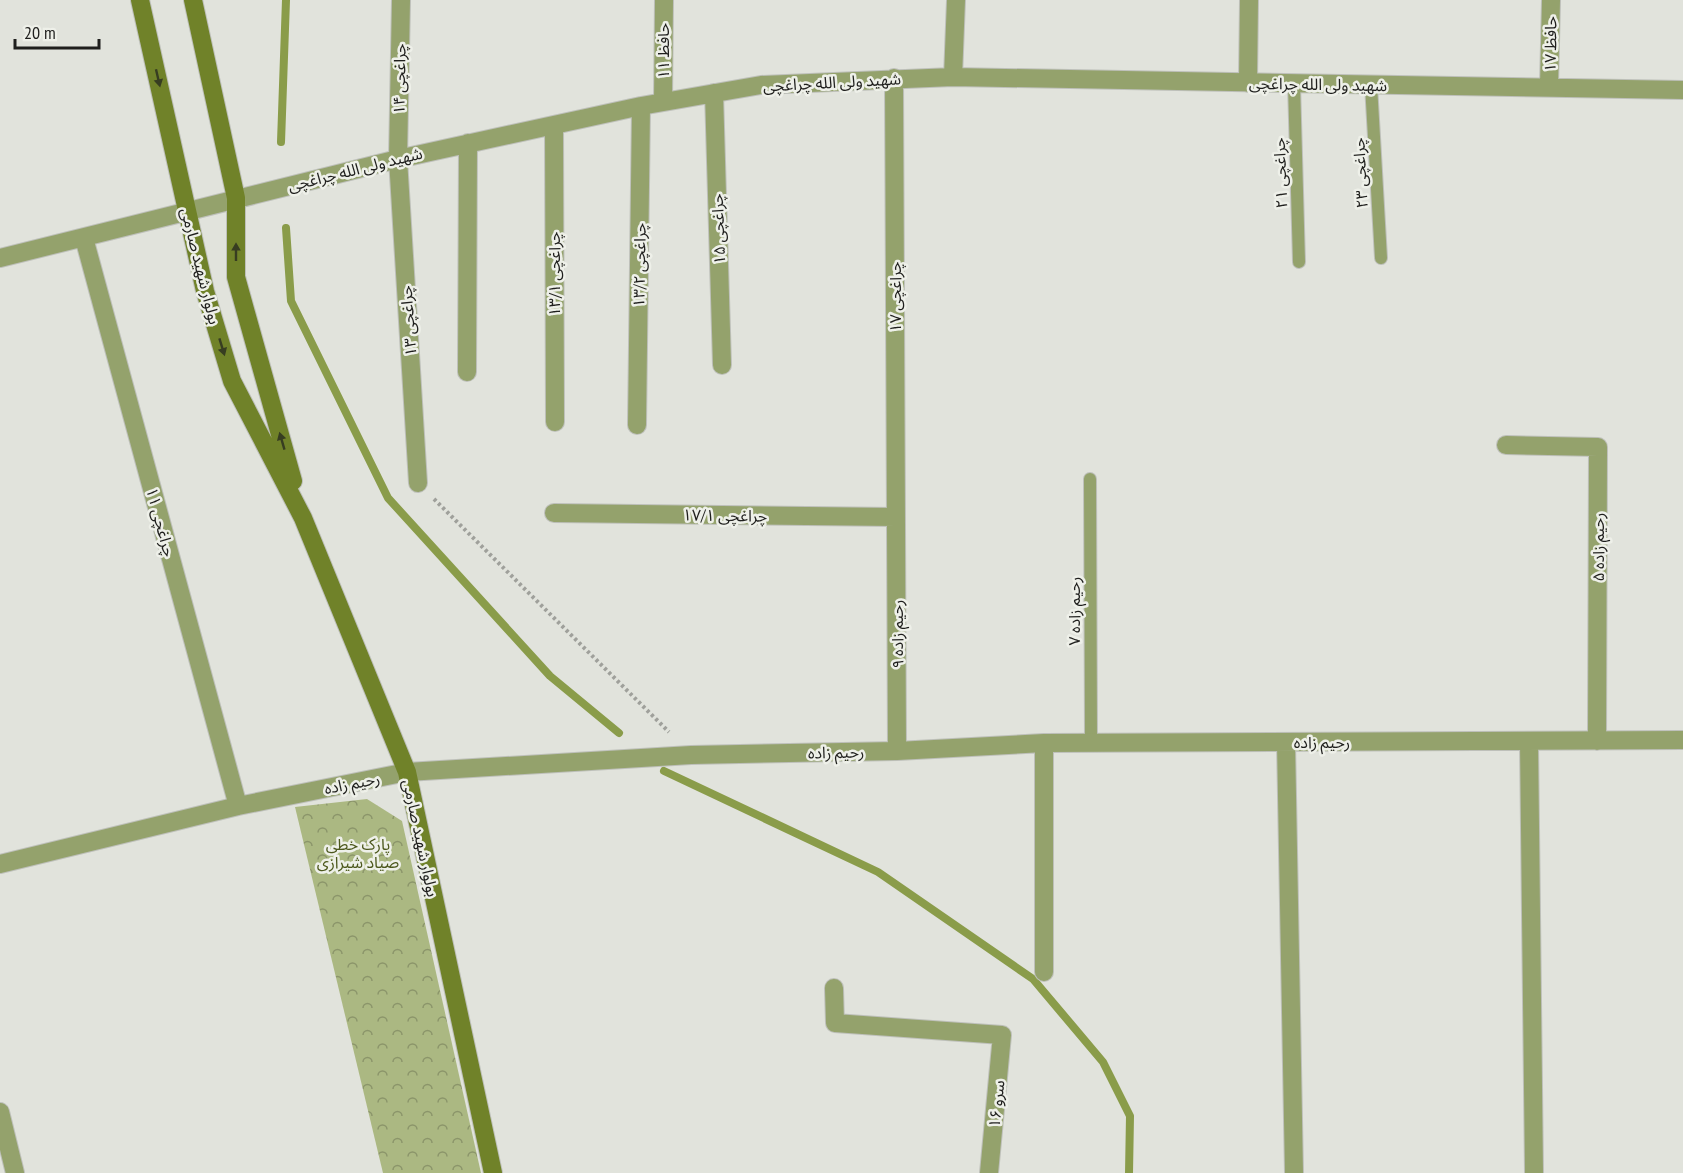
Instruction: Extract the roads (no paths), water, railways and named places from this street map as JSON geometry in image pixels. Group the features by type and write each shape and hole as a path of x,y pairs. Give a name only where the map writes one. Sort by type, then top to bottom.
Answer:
{"main road":[{"name":"بولوار شهید صارمی","path":"141,0 205,291 232,381 303,518 407,772 493,1173"},
{"name":"بولوار شهید صارمی","path":"193,0 236,198 236,277 303,518"}],"street":[{"name":"چراغچی ۱۴","path":"398,159 400,0"},
{"name":"حافظ ۱۱","path":"663,102 664,0"},
{"path":"953,77 956,0"},
{"path":"1248,83 1249,0"},
{"name":"حافظ ۱۷","path":"1549,87 1551,0"},
{"name":"شهید ولی الله چراغچی","path":"0,258 84,238 187,209 398,159 641,106 761,84 953,77 1683,90"},
{"name":"چراغچی ۱۷","path":"894,78 896,517"},
{"name":"چراغچی ۱۵","path":"714,93 722,365"},
{"name":"چراغچی ۱۳/۲","path":"637,424 641,106"},
{"name":"چراغچی ۱۳/۱","path":"554,125 555,422"},
{"path":"466,372 468,143"},
{"name":"چراغچی ۱۳","path":"398,159 418,483"},
{"name":"چراغچی ۱۱","path":"84,238 238,806"},
{"name":"رحیم زاده ۵","path":"1506,445 1598,447 1597,741"},
{"name":"چراغچی ۱۷/۱","path":"554,513 896,517"},
{"name":"رحیم زاده ۹","path":"896,517 897,751"},
{"name":"رحیم زاده","path":"0,864 238,806 407,772 691,754 897,751 1044,743 1683,740"},
{"path":"1529,741 1534,1173"},
{"path":"1286,742 1294,1173"},
{"path":"1044,743 1044,972"},
{"name":"سرو ۱۶","path":"834,988 836,1023 1002,1035 989,1173"},
{"path":"0,1112 15,1173"}],"lane":[{"name":"چراغچی ۲۱","path":"1294,84 1299,262"},
{"name":"چراغچی ۲۳","path":"1371,85 1381,258"},
{"name":"رحیم زاده ۷","path":"1090,478 1091,743"}],"waterway":[{"path":"281,142 286,0"},
{"path":"286,228 291,301 388,498 550,676 619,733"},
{"path":"664,771 878,872 1033,979 1103,1062 1130,1116 1129,1173"}],"park label":[{"name":"پارک خطی صیاد شیرازی","path":"358,853"}]}
